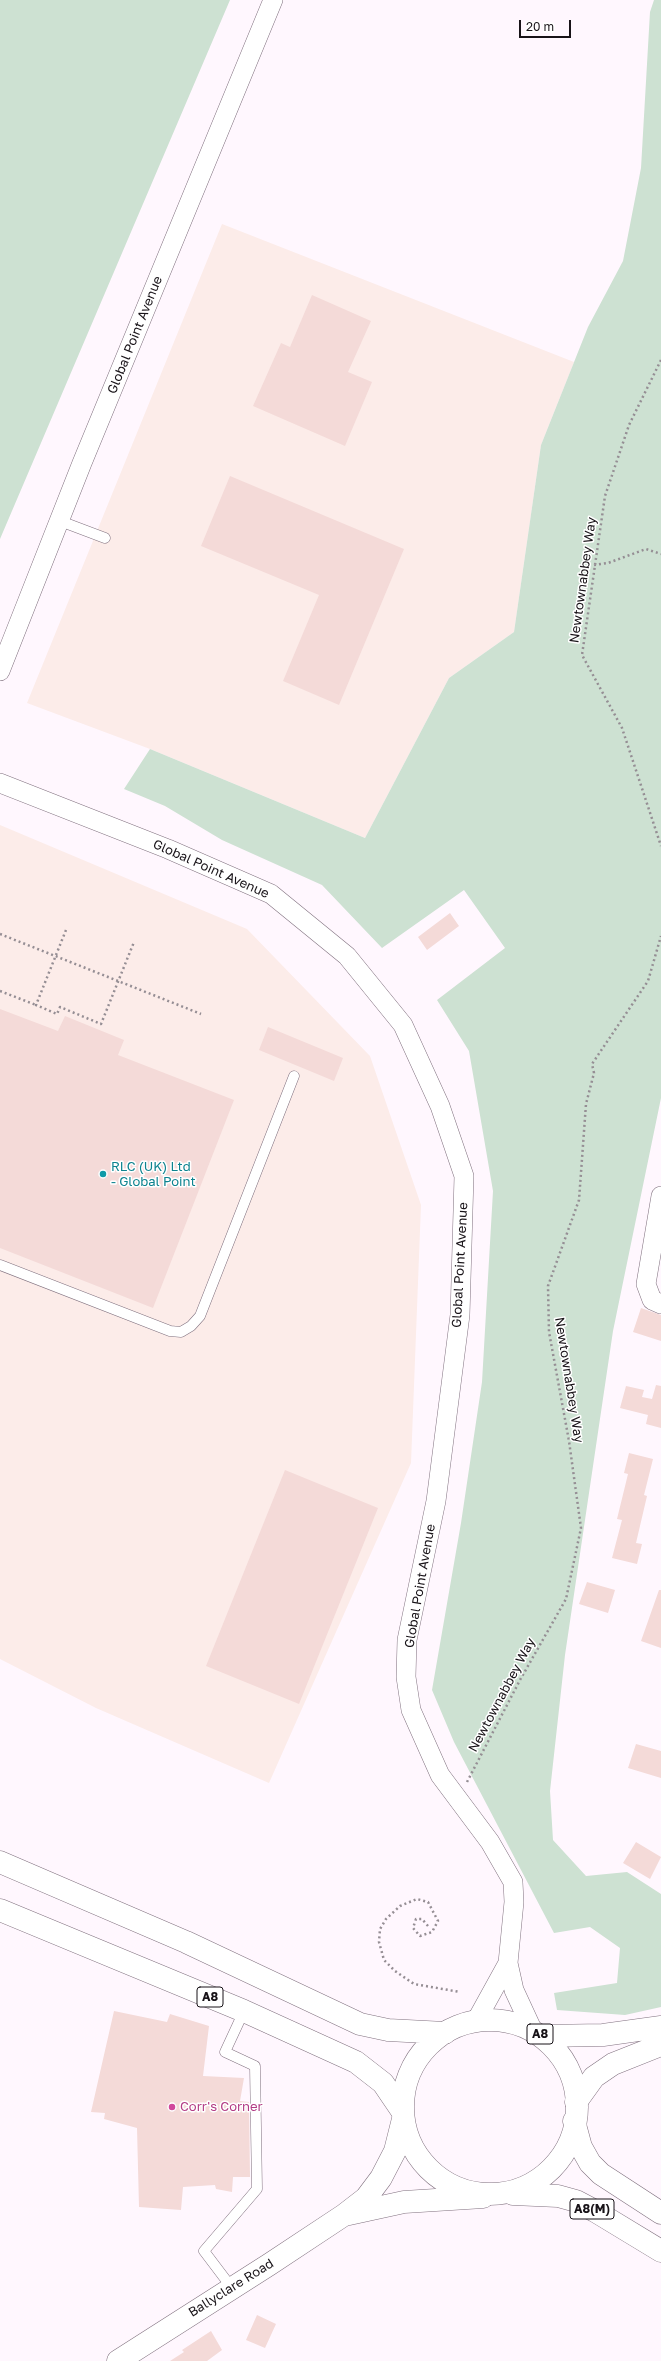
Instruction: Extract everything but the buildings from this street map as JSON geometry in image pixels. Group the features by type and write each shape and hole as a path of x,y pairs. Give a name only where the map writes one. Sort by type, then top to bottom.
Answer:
{"main road":[{"name":"A8","path":"0,1862 186,1942 360,2024 408,2032 445,2033"},
{"name":"A8","path":"0,1910 244,2011 356,2062 383,2083 402,2115 413,2149 424,2167 438,2178 458,2189 483,2196 514,2194 534,2182 548,2169 568,2138 575,2112 573,2081 566,2062 557,2048 538,2032 500,2020 476,2021 459,2026 445,2033 418,2063 407,2084 402,2115"},
{"path":"538,2032 604,2035 661,2027"},
{"path":"575,2112 594,2077 613,2064 661,2045"},
{"name":"A8(M)","path":"575,2112 581,2148 590,2163 601,2174 661,2213"},
{"name":"Ballyclare Road","path":"118,2361 344,2215 366,2198 381,2178 395,2151 402,2115"},
{"name":"A8(M)","path":"514,2194 558,2196 576,2201 661,2251"},
{"name":"Ballyclare Road","path":"344,2215 404,2202 483,2196"}],"street":[{"name":"Global Point Avenue","path":"0,671 273,0"},
{"name":"Global Point Avenue","path":"0,784 62,806 168,849 271,894 347,956 403,1025 440,1106 464,1176 460,1314 436,1501 407,1640 406,1677 411,1710 440,1775 490,1842 513,1882 514,1902 508,1963 514,1990 538,2032"},
{"path":"661,1196 646,1284 652,1300 661,1304"},
{"name":"Global Point Avenue","path":"476,2021 508,1963"}],"lane":[{"path":"60,521 106,538"},
{"path":"0,1265 170,1332 181,1332 191,1326 200,1316 294,1076"},
{"path":"232,2288 204,2251 257,2189 255,2066 225,2052 244,2011"}],"path":[{"name":"Newtownabbey Way","path":"661,360 629,425 605,496 582,655 622,728 661,846"},
{"path":"594,565 608,563 646,549 661,554"},
{"path":"36,1005 66,930"},
{"path":"0,934 201,1014"},
{"name":"Newtownabbey Way","path":"456,1797 469,1779 520,1680 566,1599 581,1528 569,1441 549,1332 548,1286 579,1200 586,1104 594,1073 592,1064 648,981 661,936"},
{"path":"0,991 57,1014 60,1007 101,1024 134,942"},
{"path":"428,1926 422,1919 416,1919 413,1928 420,1936 432,1932 438,1921 428,1902 417,1899 400,1906 386,1919 380,1929 379,1942 384,1960 395,1971 414,1984 460,1992"}],"shaded area":[{"path":"222,224 574,362 541,445 514,632 449,678 365,838 150,749 27,703"},
{"path":"0,825 247,929 370,1056 421,1205 411,1463 269,1783 96,1708 0,1659"}],"green space":[{"path":"0,0 230,0 0,539"},
{"path":"654,0 661,0 661,1098 613,1331 565,1655 550,1791 553,1840 586,1876 627,1872 661,1894 661,2007 625,2015 557,2010 554,1993 617,1983 620,1948 590,1927 554,1933 454,1742 432,1690 461,1523 482,1382 493,1191 469,1051 437,1000 505,948 464,890 382,948 322,885 222,840 165,806 124,789 150,749 365,838 449,678 514,632 541,445 588,327 623,261 641,168 650,12"}],"place":[{"name":"RLC (UK) Ltd - Global Point","path":"103,1174"},
{"name":"Corr's Corner","path":"172,2107"}]}
